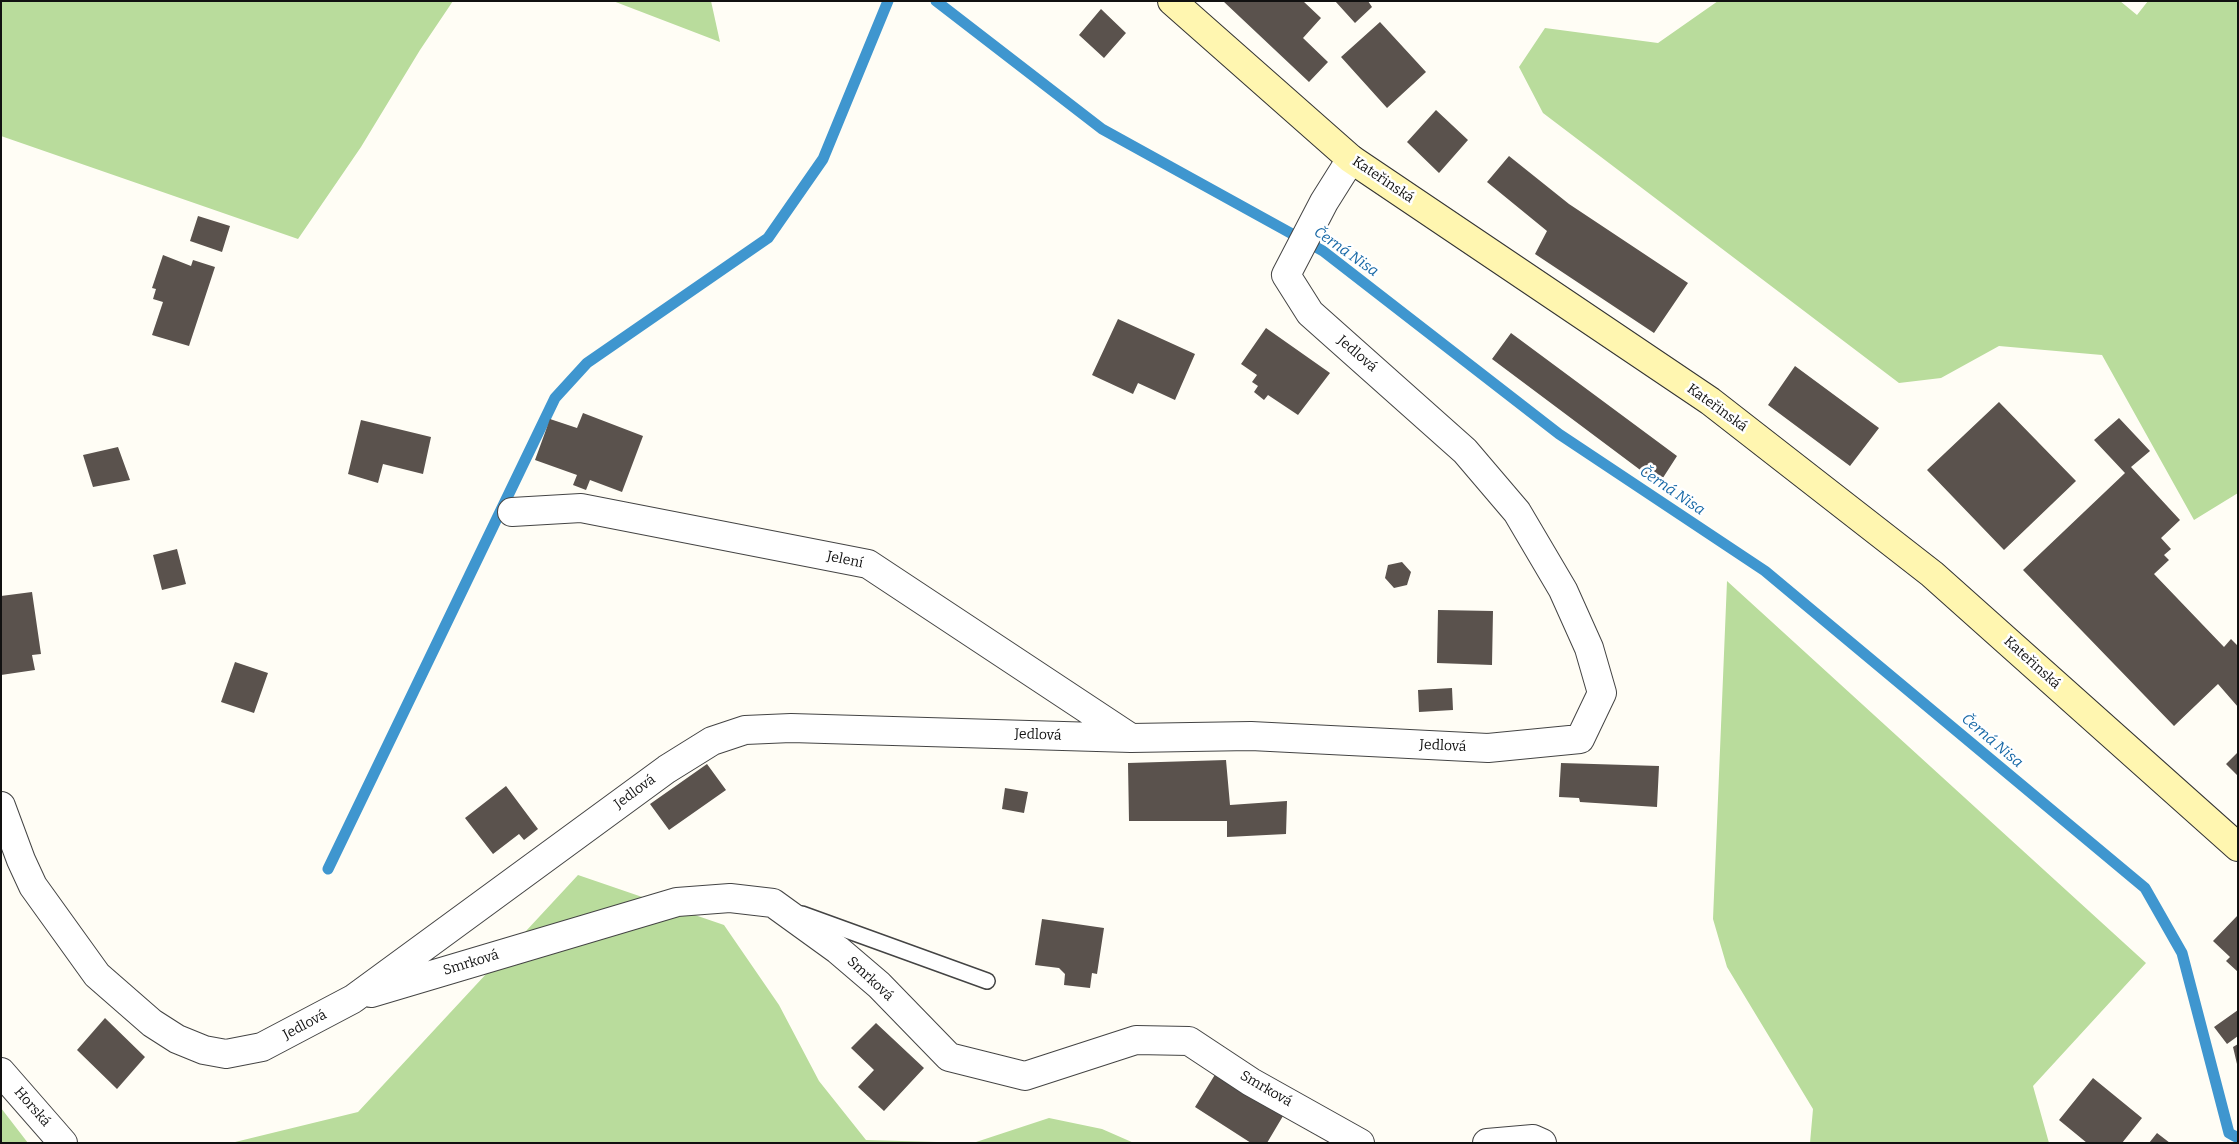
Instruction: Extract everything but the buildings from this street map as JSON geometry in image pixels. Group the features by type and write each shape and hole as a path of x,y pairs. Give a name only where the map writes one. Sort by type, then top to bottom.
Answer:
{"street":[{"name":"Kateřinská","path":"1172,1 1350,159 1710,401 1932,574 2238,847"},
{"name":"Jedlová","path":"1,806 33,886 97,975 152,1023 176,1039 204,1050 226,1054 262,1047 353,999 667,768 712,741 744,730 791,728 1131,738 1251,736 1488,748 1580,739 1602,693 1589,648 1563,590 1517,512 1465,452 1310,313 1286,274 1324,202 1350,159"},
{"name":"Jelení","path":"512,512 581,508 868,564 1131,738"},
{"name":"Smrková","path":"353,999 677,902 730,898 773,903 852,962 879,986 948,1058 1026,1076 1136,1040 1189,1041 1251,1082 1360,1143"},
{"name":"Horská","path":"1,1072 63,1143"},
{"path":"1487,1143 1534,1140 1542,1143"}],"lane":[{"path":"773,903 987,981"}],"green space":[{"path":"1,1 453,1 420,50 361,147 298,239 1,136"},
{"path":"613,1 711,1 720,42"},
{"path":"1718,1 2120,1 2137,15 2148,1 2238,1 2238,493 2194,520 2102,355 1999,346 1941,378 1899,383 1543,113 1519,67 1545,28 1658,43"},
{"path":"1727,581 2146,963 2033,1086 2049,1143 1810,1143 1813,1109 1727,967 1713,919"},
{"path":"578,875 724,925 779,1005 819,1081 866,1140 973,1143 231,1143 358,1112"},
{"path":"1,1108 28,1143 1,1143"},
{"path":"1049,1118 1102,1129 1134,1143 973,1143"}],"waterway":[{"path":"328,869 555,398 587,363 768,238 823,159 888,1"},
{"name":"Černá Nisa","path":"936,1 1102,129 1323,251 1559,434 1765,571 2145,888 2182,953 2229,1133 2238,1138"}]}
